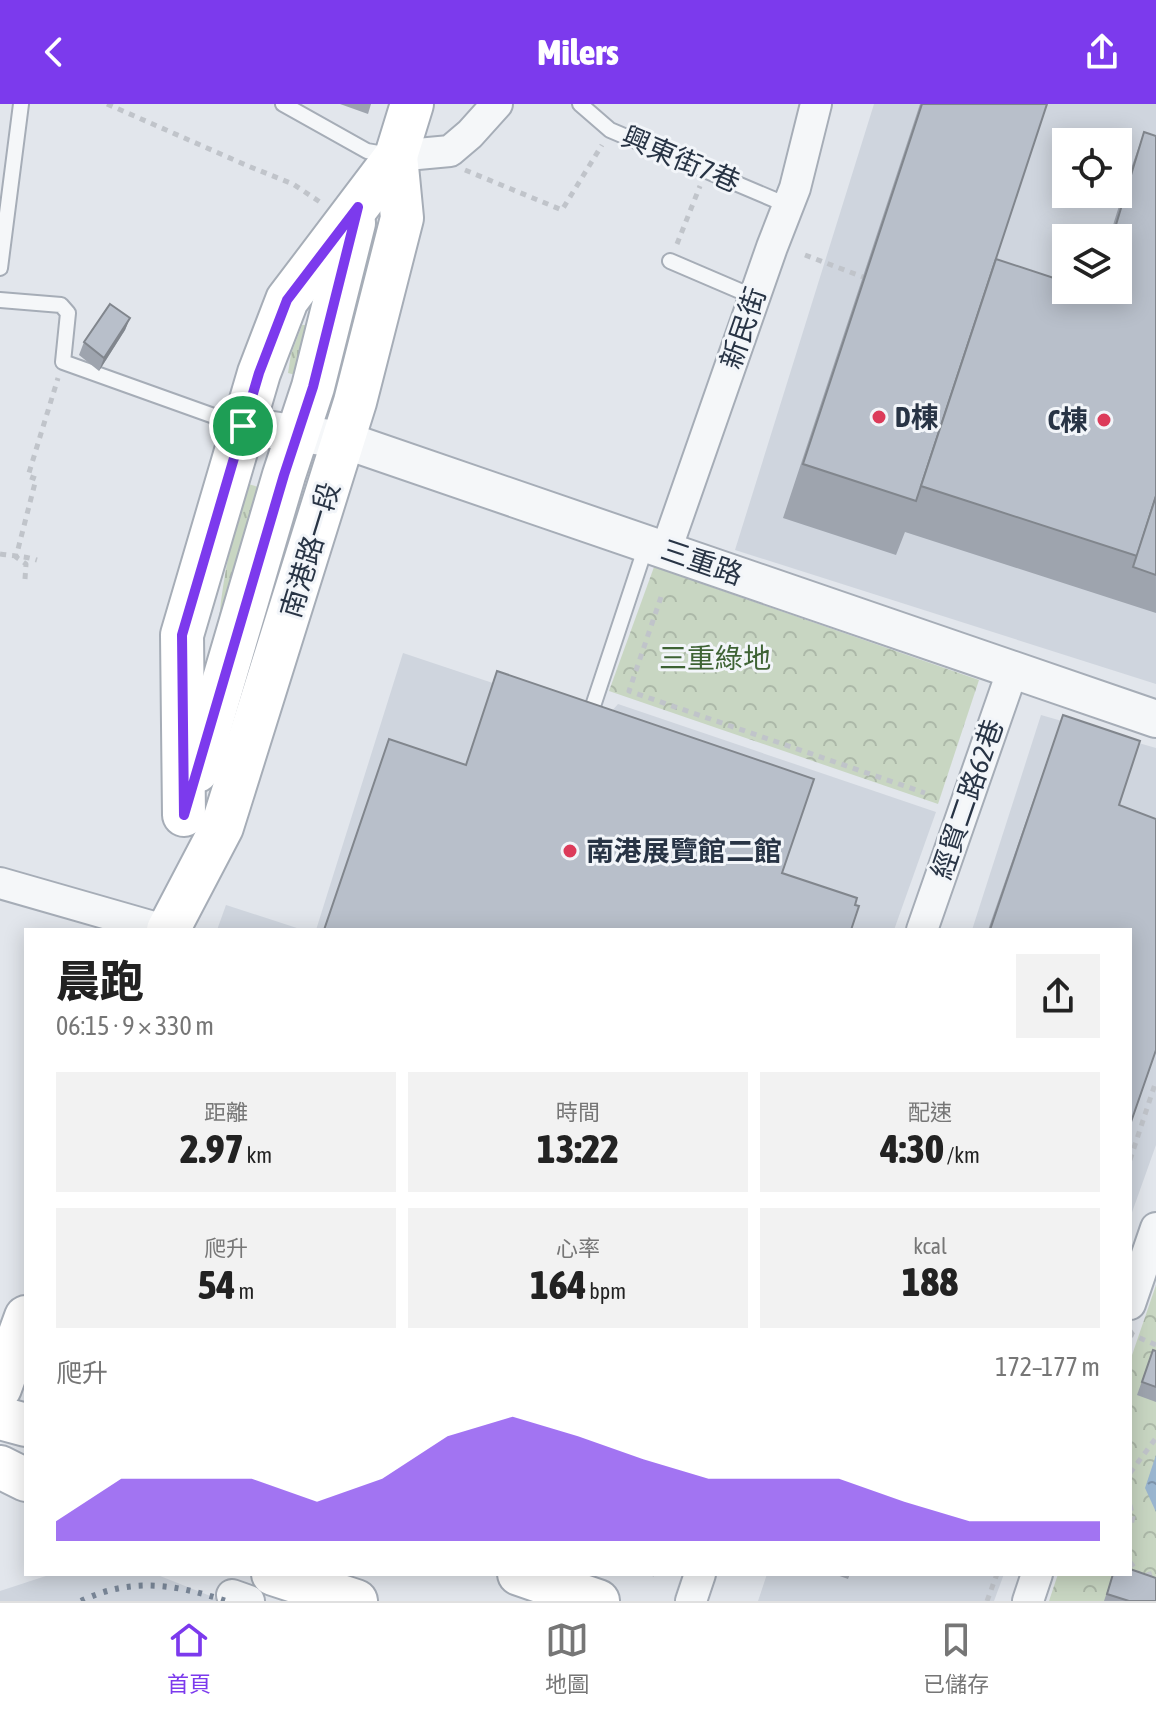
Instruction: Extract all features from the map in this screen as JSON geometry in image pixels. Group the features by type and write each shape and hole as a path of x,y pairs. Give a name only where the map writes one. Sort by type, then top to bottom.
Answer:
{"main road":[{"name":"南港路一段","path":"168,928 222,827 344,440 402,218 396,156 412,104"},
{"name":"南港路一段","path":"167,928 184,815 313,387 342,206 396,156"},
{"path":"184,815 182,635 259,373 287,300 342,206"},
{"path":"0,1388 24,1322"},
{"path":"0,1418 24,1424"},
{"path":"0,1467 24,1479"},
{"path":"279,1576 356,1601"},
{"path":"525,1576 598,1601"}],"street":[{"path":"396,156 450,151 497,104"},
{"name":"新民街","path":"666,550 795,188 816,104"},
{"name":"三重路","path":"243,426 344,440 1156,719"},
{"name":"經貿二路62巷","path":"923,928 1013,669"},
{"path":"0,883 160,928"},
{"path":"1132,1297 1148,1241"},
{"path":"691,1601 699,1576"},
{"path":"1028,1601 1036,1576"}],"lane":[{"path":"0,268 21,104"},
{"path":"283,104 367,151 396,156"},
{"name":"興東街7巷","path":"580,104 610,130 787,205"},
{"path":"670,261 754,297"},
{"path":"0,300 61,305 68,313 63,362 243,426"},
{"path":"590,715 642,558 666,550"}],"path":[{"path":"107,104 342,206"},
{"path":"450,151 459,168 562,210 610,130"},
{"path":"670,261 707,171"},
{"path":"805,255 863,277"},
{"path":"16,557 36,479 28,476 63,362"},
{"path":"0,554 16,557 26,564 25,579"},
{"path":"16,557 24,555 37,560"},
{"path":"661,597 629,691 925,793"},
{"path":"1132,1154 1156,1081"},
{"path":"1132,1334 1156,1345"},
{"path":"1132,1470 1156,1438"},
{"path":"1132,1565 1141,1577 1156,1572"},
{"path":"987,1601 996,1576"}],"shaded area":[{"path":"874,104 1156,104 1156,684 735,550"},
{"name":"南港展覽館二館","path":"403,653 604,720 618,704 936,812 895,928 317,928"},
{"path":"1041,715 1156,748 1156,1145 1132,1212 1132,928 973,928"},
{"path":"226,905 297,928 218,928"},
{"path":"46,1576 160,1576 223,1601 0,1601 0,1591"},
{"path":"766,1576 1003,1576 994,1601 758,1601"}],"green space":[{"path":"302,325 309,325 303,377 288,373 291,354"},
{"path":"245,483 265,489 218,634 225,577"},
{"name":"三重綠地","path":"654,567 979,680 938,804 609,691"},
{"path":"1156,1285 1156,1601 1049,1601 1057,1576 1132,1576 1132,1355"}],"water":[{"path":"1156,1455 1156,1512 1145,1488"}],"building":[{"name":"D棟","path":"922,104 1047,104 916,501 803,464"},
{"path":"1144,132 1156,136 1156,496 1137,556 921,486 996,259 1052,277 1052,304 1132,304 1132,224 1116,224 1121,208 1132,208 1132,172"},
{"path":"110,304 130,318 104,358 84,342"},
{"path":"1156,496 1156,575 1133,567"},
{"name":"南港展覽館二館","path":"497,671 814,779 782,873 857,898 855,905 859,906 852,928 325,928 389,739 466,765"},
{"path":"1063,715 1140,741 1119,805 1156,819 1156,1050 1132,1119 1132,928 991,928"},
{"path":"1153,1350 1156,1351 1156,1387 1142,1382"},
{"path":"1132,1570 1156,1578 1156,1601 1129,1601 1107,1594 1112,1576 1132,1576"}],"railway":[{"path":"81,1601 99,1593 135,1586 171,1587 226,1601"}],"place":[{"name":"D棟","path":"879,417"},
{"name":"C棟","path":"1104,420"},
{"name":"南港展覽館二館","path":"570,851"}],"route":[{"path":"358,207 313,387 184,815 182,635 243,426 287,300 358,207"}]}
